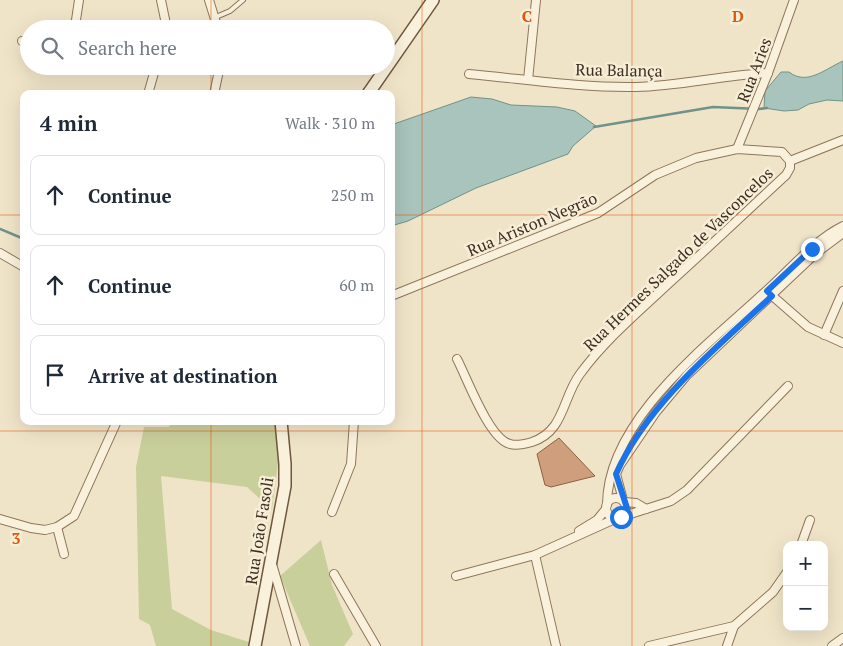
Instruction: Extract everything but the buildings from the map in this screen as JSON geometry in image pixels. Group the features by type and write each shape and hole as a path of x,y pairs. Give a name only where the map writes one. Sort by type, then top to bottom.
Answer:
{"main road":[{"path":"395,55 433,0"},
{"path":"371,90 381,75"},
{"name":"Rua João Fasoli","path":"254,646 285,486 281,425"}],"street":[{"path":"76,20 79,0"},
{"path":"161,0 164,20"},
{"path":"209,0 216,20"},
{"path":"528,80 536,0"},
{"name":"Rua Aries","path":"737,149 768,73 794,0"},
{"name":"Rua Balança","path":"468,74 588,86 635,87 668,85 740,74 768,73"},
{"path":"149,90 153,75"},
{"path":"215,90 218,75"},
{"path":"790,161 843,140"},
{"name":"Rua Ariston Negrão","path":"395,294 598,213 655,174 696,158 737,149 782,152 790,161"},
{"name":"Rua Hermes Salgado de Vasconcelos","path":"458,359 490,426 499,438 508,444 517,445 542,438 560,420 571,388 590,361 630,319 786,174 790,168 790,161"},
{"path":"619,518 626,511 616,474 640,435 687,375 812,249 843,226"},
{"path":"619,518 610,516 606,507 615,458 632,431 674,376 814,254 843,233"},
{"path":"0,253 20,265"},
{"path":"824,335 843,291"},
{"path":"769,294 808,327 843,343"},
{"path":"456,576 535,555 619,518 671,501 687,490 788,386"},
{"path":"0,519 45,530 57,527 74,516 82,503 115,425"},
{"path":"332,512 351,464 354,425"},
{"path":"632,431 640,435"},
{"path":"569,539 597,520 613,498 636,503 646,509"},
{"path":"802,541 810,520"},
{"path":"57,527 64,554"},
{"path":"535,555 556,646"},
{"path":"271,561 296,646"},
{"path":"334,574 376,646"},
{"path":"649,646 734,626 773,592 783,578"},
{"path":"727,646 734,626"},
{"path":"832,646 843,638"}],"lane":[{"path":"216,17 230,11 243,0"}],"green space":[{"path":"170,425 275,425 279,455 272,510 247,487 161,476 172,609 211,630 249,642 248,646 156,646 150,625 139,619 136,467 144,427 169,427"},
{"path":"321,540 332,585 353,634 344,646 310,646 280,576"}],"water":[{"path":"843,61 843,101 827,100 809,104 798,110 784,111 764,108 765,91 781,72 809,77"},
{"path":"471,97 492,99 511,105 557,107 575,111 596,126 573,146 568,154 476,188 408,221 395,225 395,124"}],"waterway":[{"path":"594,127 713,107 767,108"},
{"path":"0,229 20,237"}],"route":[{"path":"621,517 627,508 616,474 620,464 640,435 670,393 772,296 767,291 812,249"}]}
